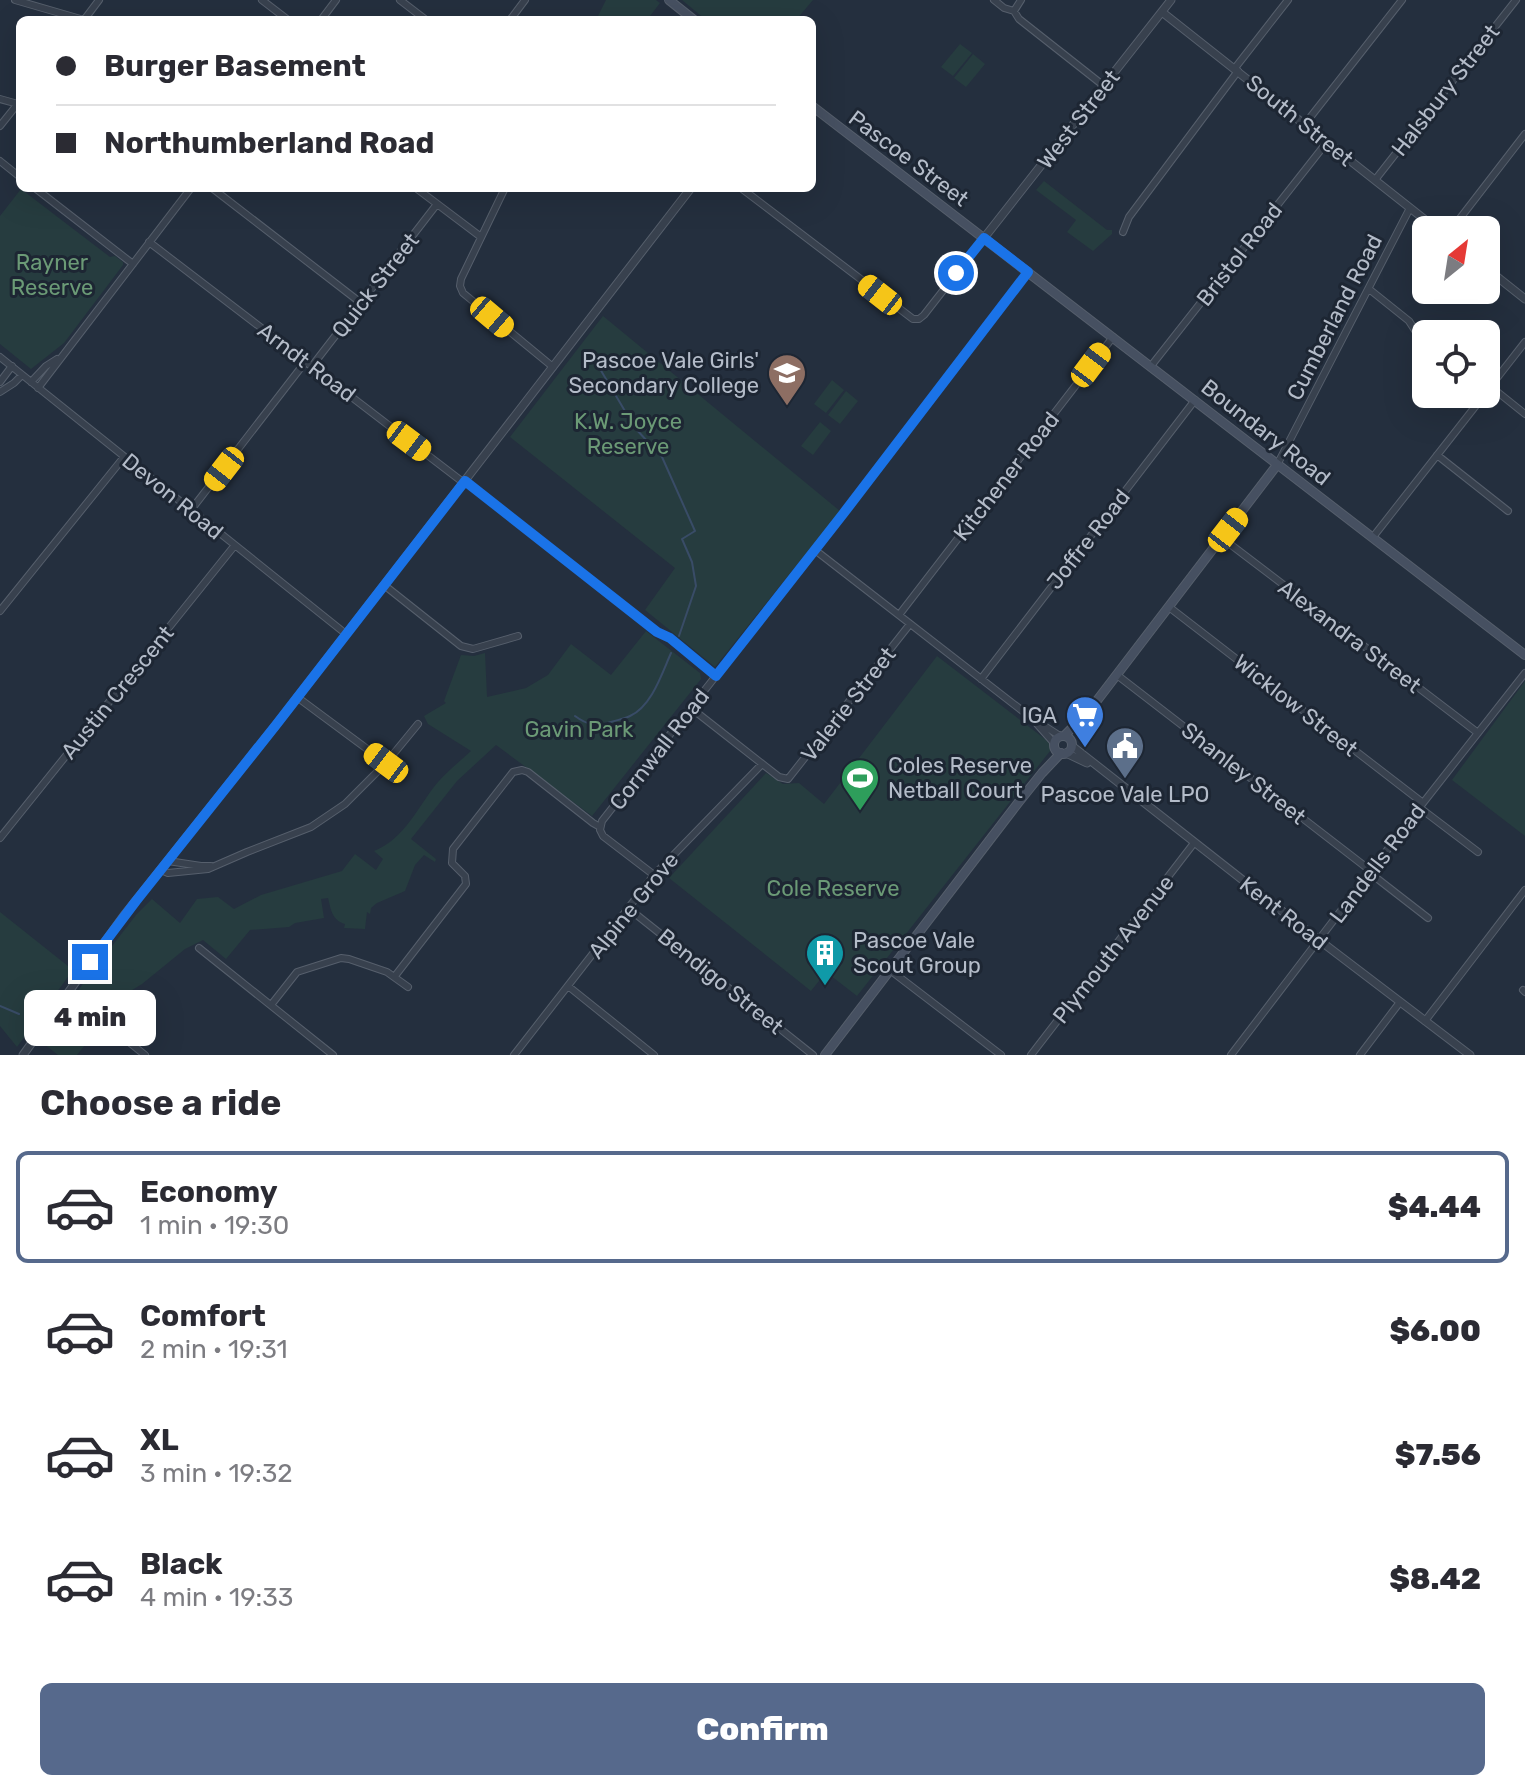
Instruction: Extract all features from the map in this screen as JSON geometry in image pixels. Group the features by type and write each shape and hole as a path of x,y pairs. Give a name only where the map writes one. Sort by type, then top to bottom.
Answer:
{"main road":[{"path":"669,0 689,16"},
{"name":"Pascoe Street","path":"816,109 984,238"},
{"name":"Boundary Road","path":"984,238 1525,655"},
{"name":"Cumberland Road","path":"825,1055 1277,465"}],"street":[{"path":"15,0 70,16"},
{"path":"262,0 283,16"},
{"path":"400,0 421,16"},
{"path":"994,0 1014,11 1019,19 1104,86"},
{"path":"1014,11 1021,0"},
{"name":"West Street","path":"984,238 1171,0"},
{"path":"1123,232 1129,217 1288,0"},
{"path":"1305,124 1402,0"},
{"name":"Halsbury Street","path":"1375,180 1516,0"},
{"name":"South Street","path":"1162,12 1420,216"},
{"path":"0,126 16,106"},
{"path":"1462,216 1525,134"},
{"name":"Bristol Road","path":"1151,366 1327,142"},
{"path":"0,161 16,174"},
{"path":"40,192 133,264"},
{"path":"38,388 188,192"},
{"path":"217,192 361,303"},
{"path":"421,192 481,237"},
{"path":"503,192 461,279 461,289 553,367"},
{"path":"23,1055 120,922 688,192"},
{"path":"746,192 913,319 921,318 984,238"},
{"name":"Quick Street","path":"312,366 437,204"},
{"name":"Cumberland Road","path":"1277,465 1410,208"},
{"name":"Arndt Road","path":"149,242 716,676"},
{"name":"Cornwall Road","path":"654,875 601,832 605,818 1028,272"},
{"path":"1500,278 1524,295"},
{"path":"1369,289 1412,324"},
{"name":"Kitchener Road","path":"899,615 1113,337"},
{"path":"1500,374 1525,342"},
{"name":"Devon Road","path":"0,357 346,634"},
{"path":"31,382 60,357"},
{"path":"191,510 306,361"},
{"path":"0,382 12,366"},
{"path":"0,392 22,375"},
{"path":"1500,399 1525,414"},
{"name":"Joffre Road","path":"981,679 1195,400"},
{"path":"1373,537 1474,408"},
{"path":"1437,455 1508,511"},
{"path":"0,611 124,457"},
{"name":"Alexandra Street","path":"1222,538 1478,733"},
{"name":"Austin Crescent","path":"0,838 235,545"},
{"name":"Kent Road","path":"815,550 1063,745 1100,770 1470,1055"},
{"path":"384,585 461,646 473,649 518,636"},
{"name":"Wicklow Street","path":"1169,607 1478,852"},
{"name":"Valerie Street","path":"762,764 782,779 788,779 910,624"},
{"name":"Landells Road","path":"1231,1055 1525,673"},
{"name":"Shanley Street","path":"1117,675 1428,918"},
{"path":"297,697 386,763"},
{"path":"691,708 762,764"},
{"path":"161,870 168,873 204,871 311,827 345,804 386,763 418,724"},
{"name":"Alpine Grove","path":"514,1055 654,875 762,764"},
{"path":"395,976 466,884 465,876 452,863 453,849 513,772 528,772 600,827"},
{"name":"Plymouth Avenue","path":"1031,1055 1194,843"},
{"path":"168,861 214,866"},
{"path":"1425,1021 1525,890"},
{"name":"Bendigo Street","path":"628,908 813,1055"},
{"path":"199,948 333,1055"},
{"path":"271,1005 297,972 341,958 387,972 408,987"},
{"path":"890,970 1001,1055"},
{"path":"568,986 654,1055"},
{"path":"1360,1055 1400,1002"},
{"path":"108,1025 145,1055"}],"green space":[{"path":"606,0 656,0 660,3 650,16 598,16"},
{"path":"682,0 813,0 799,16 701,16"},
{"path":"960,44 972,53 953,76 941,67"},
{"path":"973,54 985,64 966,87 954,78"},
{"path":"1044,181 1107,230 1112,230 1112,234 1093,251 1067,232 1076,220 1036,190"},
{"name":"Rayner Reserve","path":"19,192 25,192 110,257 115,256 123,262 64,343 31,369 0,344 0,216"},
{"name":"K.W. Joyce Reserve","path":"603,316 840,511 715,667 645,610 675,568 510,437"},
{"path":"832,380 844,390 826,413 814,404"},
{"path":"846,391 858,401 840,424 828,415"},
{"path":"820,422 831,431 813,455 801,446"},
{"name":"Gavin Park","path":"646,631 700,673 701,679 592,816 496,745 457,781 411,839 436,859 435,862 424,855 415,865 405,891 377,903 370,914 367,912 365,929 344,928 345,924 333,914 328,898 321,899 324,918 289,927 250,930 226,959 203,940 185,949 142,984 119,998 77,1055 58,1055 43,1043 82,985 152,899 180,923 197,899 218,897 234,909 261,895 342,871 355,854 376,870 383,859 374,851 385,846 403,830 438,782 471,751 428,724 424,716 446,703 444,701 461,655 485,653 487,697 526,688 548,675 571,644 611,675"},
{"name":"Cole Reserve","path":"937,656 1054,746 857,996 826,972 811,991 669,878 766,773 783,784 799,783 824,804"},
{"path":"1525,681 1525,836 1452,780"},
{"path":"0,912 73,970 17,1047 0,1026"}],"waterway":[{"path":"590,352 635,428 662,457 695,531 682,539 692,562 696,586 679,636"},
{"path":"575,716 597,725 625,718 638,711 655,688 671,653"},
{"path":"0,1006 19,1014"}],"place":[{"name":"Pascoe Vale Girls' Secondary College","path":"787,407"},
{"name":"IGA","path":"1085,749"},
{"name":"Pascoe Vale LPO","path":"1125,780"},
{"name":"Coles Reserve Netball Court","path":"860,812"},
{"name":"Pascoe Vale Scout Group","path":"825,987"}],"route":[{"path":"90,962 465,481 716,676 1028,272 984,238 956,273"}]}
